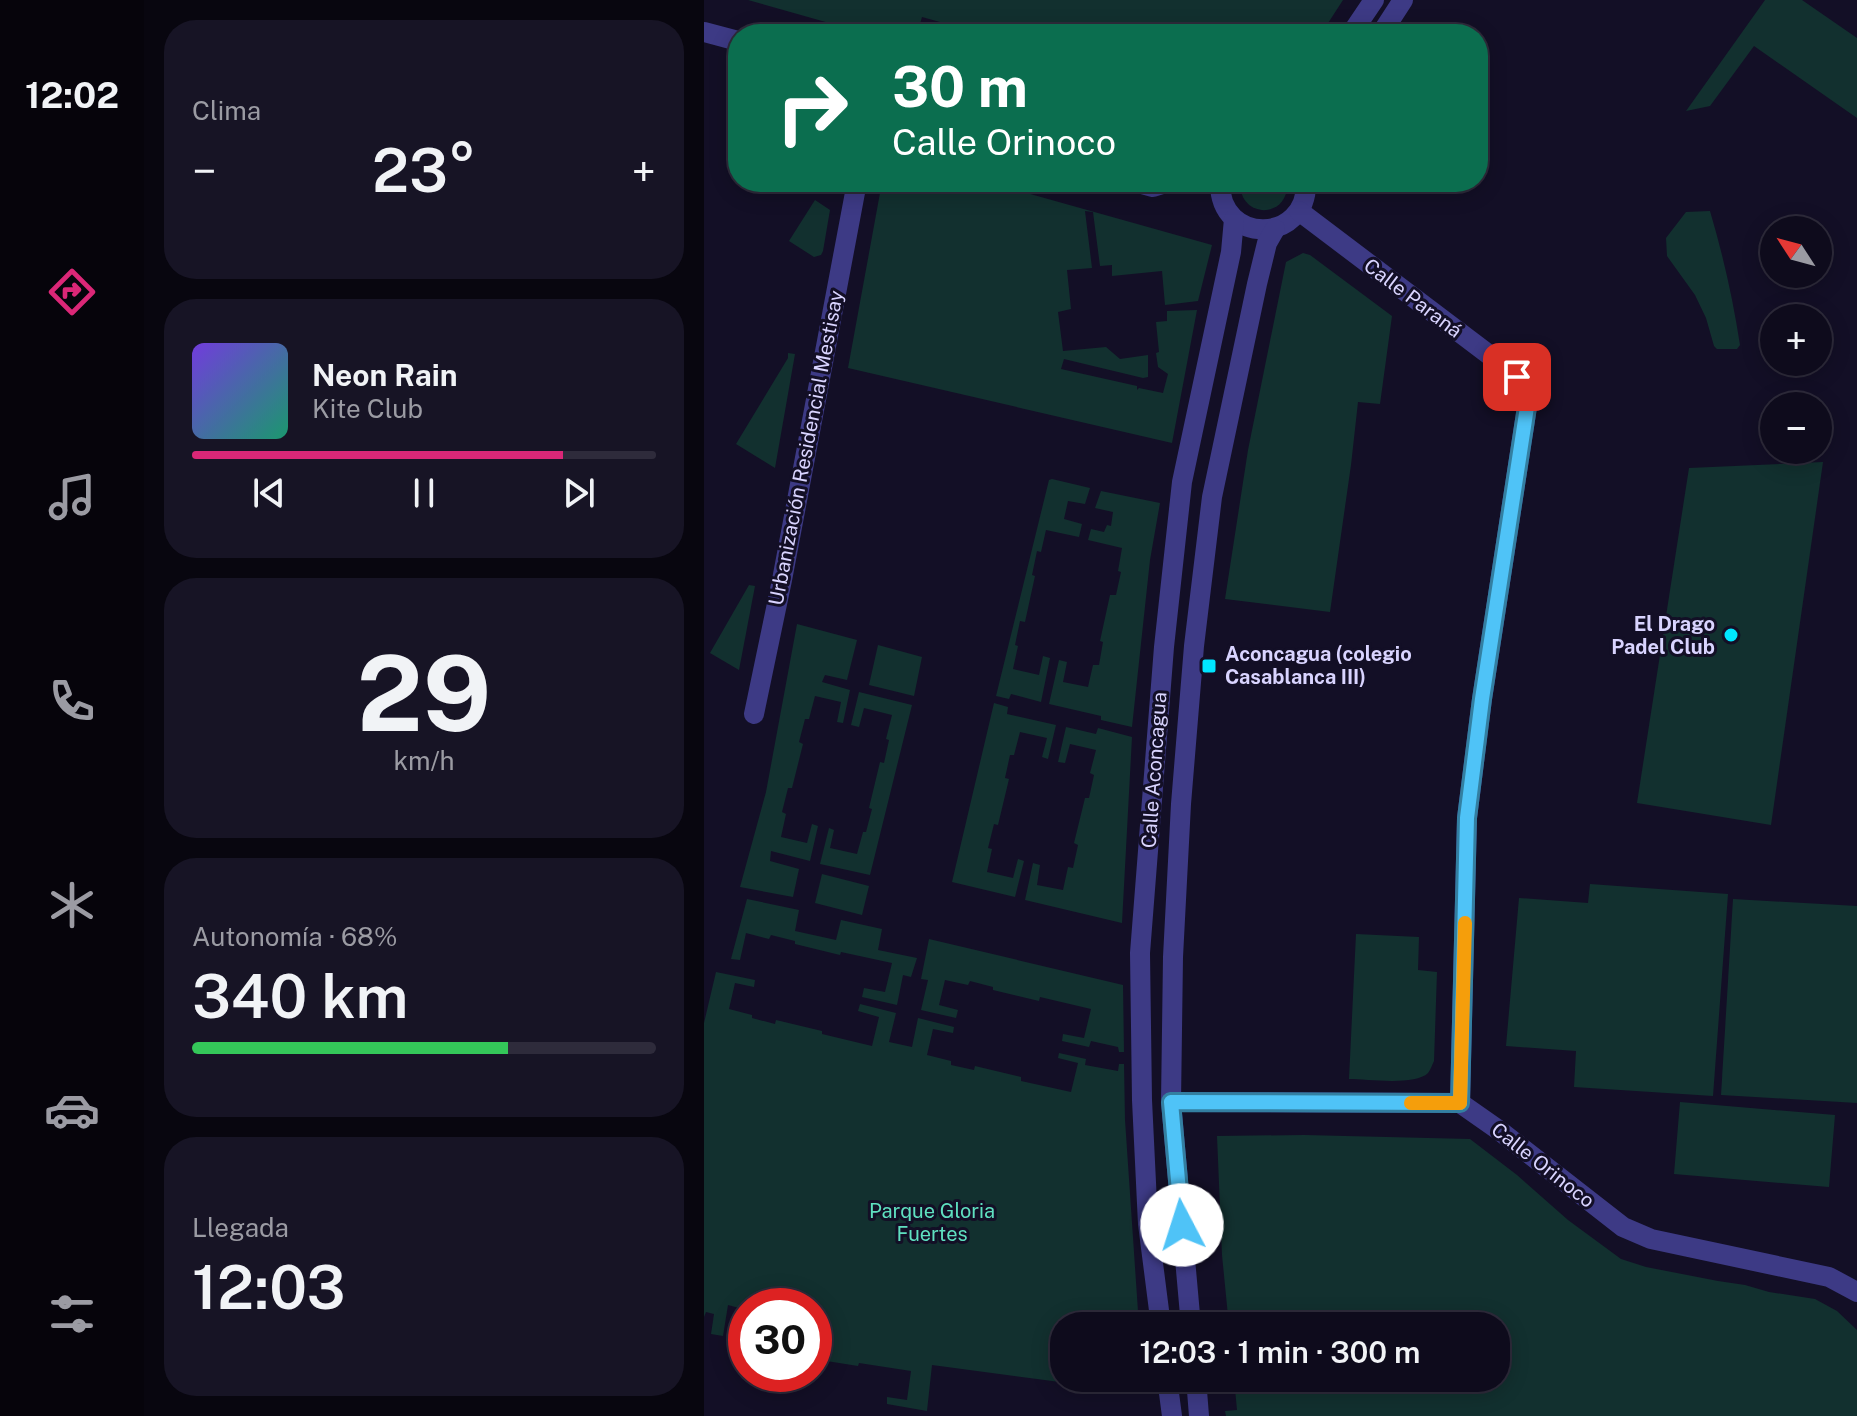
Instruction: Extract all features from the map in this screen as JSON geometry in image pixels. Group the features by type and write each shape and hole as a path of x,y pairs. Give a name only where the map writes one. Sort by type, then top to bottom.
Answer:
{"street":[{"path":"1358,24 1374,0"},
{"path":"1387,24 1403,0"},
{"path":"704,32 728,38"},
{"name":"Urbanización Residencial Mestisay","path":"754,714 855,192"},
{"path":"1219,192 1225,208 1234,219 1252,229 1267,230 1287,223 1299,211 1306,192"},
{"name":"Calle Paraná","path":"1299,211 1504,366 1517,377 1525,392 1525,429 1482,699 1467,818 1460,1103"},
{"name":"Calle Aconcagua","path":"1159,1312 1148,1224 1140,953 1164,647 1182,482 1231,252 1234,219"},
{"name":"Calle Aconcagua","path":"1190,1312 1171,1102 1181,804 1194,646 1212,497 1257,284 1267,243 1275,229"},
{"path":"1171,1102 1460,1103"},
{"name":"Calle Orinoco","path":"1460,1103 1623,1227 1651,1239 1829,1277 1857,1292"},
{"path":"1169,1392 1172,1416"},
{"path":"1197,1392 1199,1416"}],"green space":[{"path":"748,0 1343,0 1327,24 947,24 922,17 920,24 833,24"},
{"path":"1765,0 1802,0 1857,38 1857,118 1754,46 1710,106 1686,111"},
{"path":"880,192 1024,192 1212,245 1198,301 1165,305 1162,271 1112,276 1112,265 1100,266 1093,212 1085,211 1092,268 1067,270 1071,309 1058,312 1063,351 1106,347 1120,359 1148,355 1148,377 1143,378 1064,359 1061,369 1137,386 1137,390 1163,393 1168,374 1158,367 1156,322 1167,321 1167,311 1197,310 1172,443 848,368"},
{"path":"1286,192 1281,203 1264,210 1247,203 1242,194"},
{"path":"815,200 830,210 823,251 814,257 789,241"},
{"path":"1710,211 1734,311 1740,345 1737,349 1717,349 1714,346 1695,295 1667,256 1666,238 1686,212"},
{"path":"1303,253 1310,255 1392,316 1380,404 1358,402 1330,612 1225,599 1248,450 1286,262"},
{"path":"788,353 795,354 775,468 736,444 788,358"},
{"name":"El Drago Padel Club","path":"1823,464 1771,825 1637,803 1689,468"},
{"path":"1049,480 1090,488 1085,504 1068,501 1064,519 1082,524 1079,537 1046,530 1041,552 1037,551 1025,622 1020,621 1013,669 1039,675 1043,656 1050,658 1041,702 1011,694 1009,699 996,696"},
{"path":"1101,491 1160,503 1150,560 1132,727 1049,704 1059,660 1067,662 1063,682 1088,687 1093,665 1099,665 1103,642 1100,641 1110,595 1116,595 1121,572 1118,571 1122,548 1088,540 1091,529 1104,532 1107,525 1111,526 1113,512 1095,508"},
{"path":"749,585 755,586 739,670 710,653"},
{"path":"797,624 857,640 847,680 825,675 822,682 850,690 843,723 837,722 841,702 815,696 809,719 805,719 799,742 803,744 792,788 788,788 782,812 786,814 781,837 807,843 812,824 818,826 810,861 771,851 770,861 799,869 793,897 740,887 766,792"},
{"path":"878,645 922,657 914,696 869,685"},
{"path":"859,692 912,705 870,875 820,864 829,828 834,830 830,848 857,854 872,809 869,808 880,762 884,763 892,715 864,708 859,727 851,725"},
{"path":"994,703 1008,707 1007,714 1056,725 1048,759 1042,757 1047,738 1020,732 1014,755 1010,755 1005,778 1009,779 998,825 994,824 988,848 992,849 987,872 1013,878 1018,859 1024,861 1015,897 952,882"},
{"path":"1066,727 1096,734 1098,728 1132,737 1122,923 1025,900 1033,863 1040,865 1037,885 1063,890 1068,867 1073,868 1078,845 1074,843 1085,798 1089,798 1094,775 1090,773 1096,750 1070,744 1065,763 1058,762"},
{"path":"822,874 869,886 862,915 815,903"},
{"path":"1590,884 1728,894 1713,1096 1574,1087 1576,1051 1506,1046 1519,898 1588,903"},
{"path":"747,899 799,910 795,931 836,940 841,920 882,929 878,950 917,958 911,977 903,975 897,1005 862,997 864,988 885,992 892,963 841,952 840,955 771,935 769,939 746,933 740,960 731,959"},
{"path":"1733,899 1857,906 1857,1103 1721,1095"},
{"path":"1356,934 1419,937 1418,970 1437,972 1434,1061 1422,1077 1402,1081 1349,1079"},
{"path":"929,939 1123,985 1124,1052 1119,1052 1118,1047 1091,1041 1089,1047 1062,1041 1063,1034 1084,1038 1091,1009 1040,997 1039,1001 970,981 968,985 945,980 939,1005 958,1010 956,1018 921,1010 928,980 921,979"},
{"name":"Parque Gloria Fuertes","path":"716,972 755,980 754,987 735,983 729,1009 752,1015 752,1018 775,1024 776,1020 872,1046 879,1017 858,1011 860,1004 896,1013 889,1042 912,1047 918,1018 954,1027 953,1033 933,1029 927,1055 951,1061 951,1065 974,1070 975,1066 1021,1077 1021,1081 1071,1092 1078,1063 1058,1058 1059,1053 1086,1059 1085,1065 1118,1071 1119,1064 1124,1064 1138,1312 1050,1312 1050,1381 932,1365 927,1411 887,1404 887,1397 907,1400 911,1371 832,1362 832,1288 728,1288 723,1336 711,1334 714,1314 706,1312 704,1317 704,1023"},
{"path":"1680,1102 1835,1115 1829,1187 1674,1174"},
{"path":"1217,1136 1470,1139 1568,1220 1621,1259 1646,1267 1815,1299 1837,1311 1857,1330 1857,1416 1226,1416 1225,1411 1237,1410 1235,1392 1510,1392 1510,1312 1228,1312"}],"slow traffic":[{"path":"1411,1103 1460,1103 1465,923"}],"place":[{"name":"El Drago Padel Club","path":"1731,635"},
{"name":"Aconcagua (colegio Casablanca III)","path":"1209,666"}],"route":[{"path":"1182,1225 1171,1102 1460,1103 1467,818 1482,699 1525,429 1525,392 1517,377"}]}
